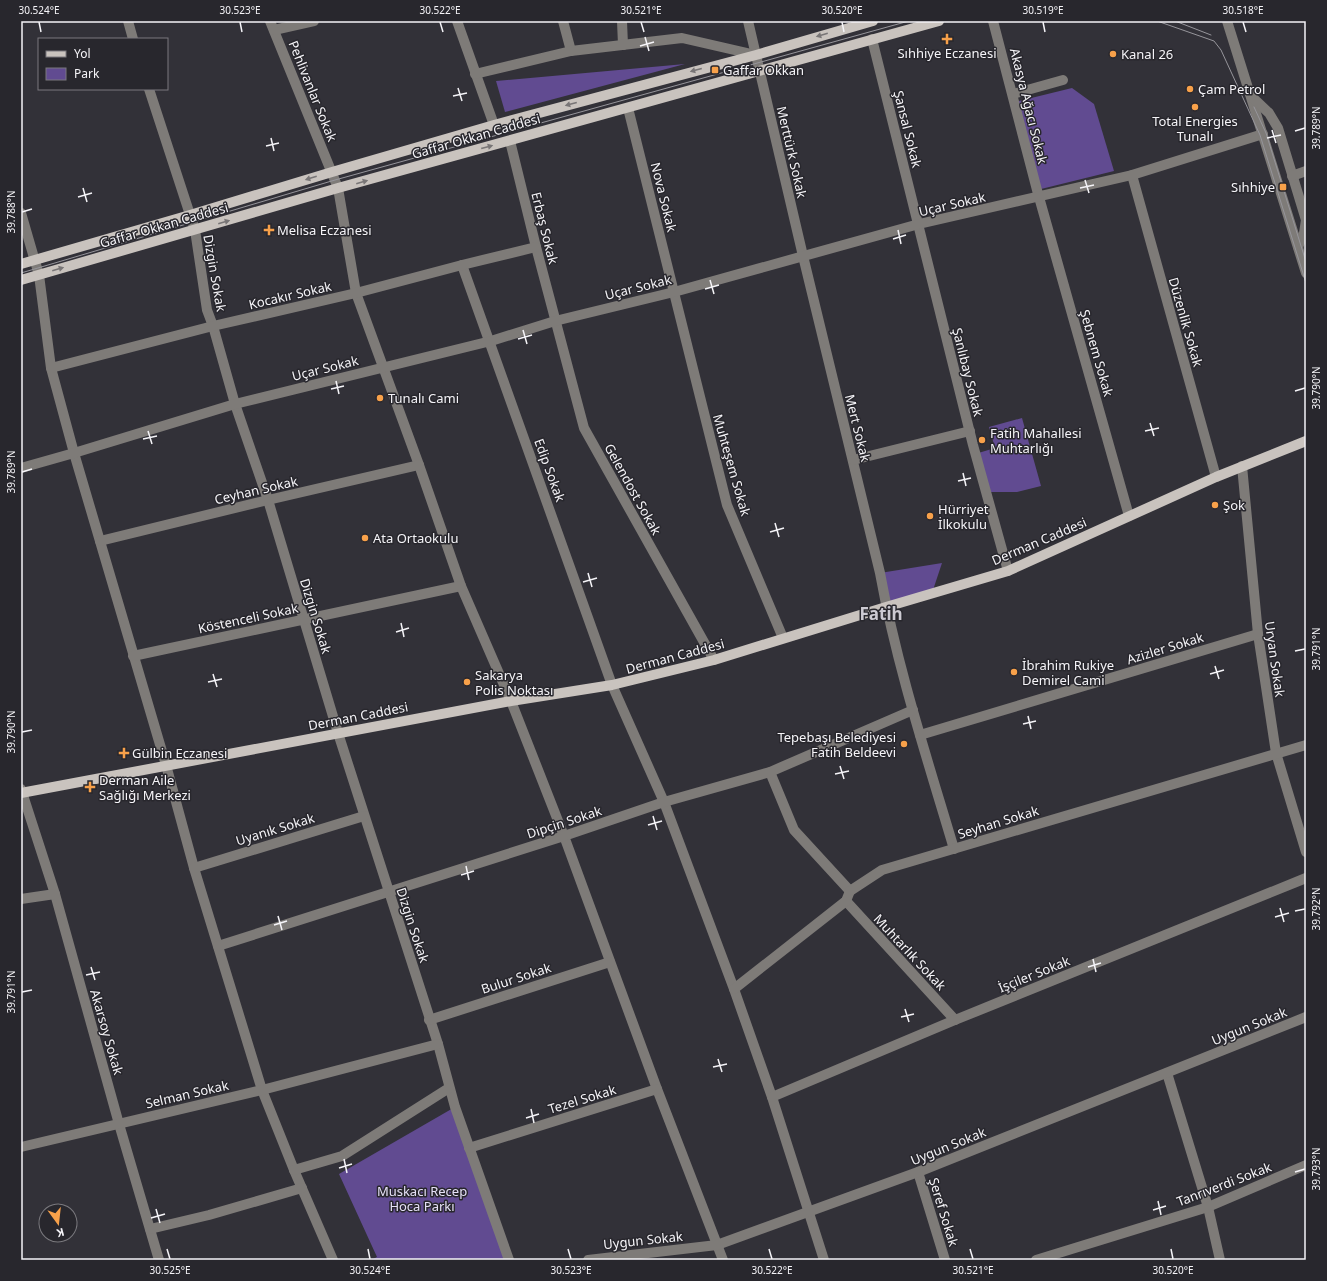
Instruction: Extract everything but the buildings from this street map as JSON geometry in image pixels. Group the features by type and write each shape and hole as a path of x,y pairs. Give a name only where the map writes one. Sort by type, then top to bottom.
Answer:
{"main road":[{"name":"Gaffar Okkan Caddesi","path":"21,264 494,124 756,55 844,25 873,21"},
{"name":"Gaffar Okkan Caddesi","path":"21,280 338,188 939,21"},
{"name":"Derman Caddesi","path":"21,792 511,701 612,685 714,660 1008,571 1216,477 1306,440"}],"street":[{"path":"128,21 133,38"},
{"path":"272,25 314,21"},
{"path":"457,21 494,124"},
{"path":"563,21 570,52"},
{"path":"622,21 623,45"},
{"name":"Merttürk Sokak","path":"748,21 803,256"},
{"name":"Akasya Ağacı Sokak","path":"993,21 1039,196"},
{"path":"1227,21 1306,273"},
{"name":"Pehlivanlar Sokak","path":"272,25 338,188 356,293 419,465 461,586 511,701 564,836 722,1260"},
{"path":"475,74 570,52 682,38 756,55"},
{"name":"Şansal Sokak","path":"872,39 919,224"},
{"path":"1012,94 1063,80"},
{"name":"Dizgin Sokak","path":"149,90 195,230 207,310 235,404 268,500 338,734 438,1044 449,1088 509,1260"},
{"path":"1252,97 1269,113 1278,128 1306,220 1304,232 1298,247"},
{"name":"Nova Sokak","path":"628,108 674,292"},
{"name":"Uçar Sokak","path":"21,468 235,404 491,341 555,321 674,292 919,224 1132,175 1263,134"},
{"name":"Erbaş Sokak","path":"510,141 555,321"},
{"path":"1292,176 1306,171"},
{"name":"Düzenlik Sokak","path":"1132,175 1216,477"},
{"name":"Şebnem Sokak","path":"1039,196 1129,516"},
{"path":"21,213 36,259 51,368 74,453 166,765 194,868 262,1090 294,1170 333,1260"},
{"name":"Şanlıbay Sokak","path":"919,224 970,431 1008,571"},
{"name":"Kocakır Sokak","path":"51,368 213,326 356,293 536,247"},
{"name":"Mert Sokak","path":"803,256 880,573 886,607 920,735 954,849"},
{"name":"Edip Sokak","path":"462,265 491,341 612,685 664,802 734,989 772,1098 824,1260"},
{"name":"Muhteşem Sokak","path":"674,292 727,505 783,638"},
{"name":"Gelendost Sokak","path":"555,321 584,428 714,660"},
{"path":"853,460 970,431"},
{"name":"Ceyhan Sokak","path":"100,541 419,465"},
{"name":"Uryan Sokak","path":"1242,466 1258,634 1276,753 1306,852"},
{"name":"Köstenceli Sokak","path":"133,656 461,586"},
{"name":"Azizler Sokak","path":"920,735 1258,634"},
{"name":"Dipçin Sokak","path":"218,946 564,836 664,802 770,772 913,710"},
{"name":"Seyhan Sokak","path":"850,891 882,870 1306,745"},
{"path":"734,989 846,901 850,891 794,830 770,772"},
{"name":"Akarsoy Sokak","path":"21,792 55,894 119,1124 159,1260"},
{"name":"Uyanık Sokak","path":"194,868 364,816"},
{"name":"İşçiler Sokak","path":"772,1098 955,1020 1306,878"},
{"path":"21,899 55,894"},
{"name":"Muhtarlık Sokak","path":"846,901 955,1020"},
{"name":"Bulur Sokak","path":"430,1020 610,962"},
{"name":"Uygun Sokak","path":"588,1260 634,1258 717,1245 918,1172 1306,1017"},
{"name":"Selman Sokak","path":"21,1147 262,1090 438,1044"},
{"path":"1167,1073 1208,1207 1220,1260"},
{"path":"294,1170 342,1156 449,1088"},
{"name":"Tezel Sokak","path":"469,1148 657,1089"},
{"name":"Tanrıverdi Sokak","path":"1036,1260 1208,1207 1306,1165"},
{"name":"Şeref Sokak","path":"918,1172 944,1260"},
{"path":"150,1229 210,1215 302,1188"}],"green space":[{"path":"685,64 505,112 496,81"},
{"path":"1072,88 1094,104 1114,171 1037,190 1015,102"},
{"path":"1022,418 1041,486 1017,492 986,492 975,454 995,448 989,427"},
{"path":"942,563 932,593 886,607 880,573"},
{"name":"Muskacı Recep Hoca Parkı","path":"455,1107 505,1260 371,1260 377,1257 339,1174"}],"tram line":[{"path":"21,273 335,180 909,21"},
{"path":"1157,21 1214,41 1221,50 1260,135 1306,283"},
{"path":"1175,21 1211,35"},
{"path":"1254,107 1266,133 1306,262"}],"place":[{"name":"Sıhhiye Eczanesi","path":"947,39"},
{"name":"Kanal 26","path":"1113,54"},
{"name":"Gaffar Okkan","path":"715,70"},
{"name":"Çam Petrol","path":"1190,89"},
{"name":"Total Energies Tunalı","path":"1195,107"},
{"name":"Sıhhiye","path":"1283,187"},
{"name":"Melisa Eczanesi","path":"269,230"},
{"name":"Tunalı Cami","path":"380,398"},
{"name":"Fatih Mahallesi Muhtarlığı","path":"982,440"},
{"name":"Şok","path":"1215,505"},
{"name":"Hürriyet İlkokulu","path":"930,516"},
{"name":"Ata Ortaokulu","path":"365,538"},
{"name":"İbrahim Rukiye Demirel Cami","path":"1014,672"},
{"name":"Sakarya Polis Noktası","path":"467,682"},
{"name":"Tepebaşı Belediyesi Fatih Beldeevi","path":"904,744"},
{"name":"Gülbin Eczanesi","path":"124,753"},
{"name":"Derman Aile Sağlığı Merkezi","path":"90,787"}],"district":[{"name":"Fatih","path":"881,613"}]}
